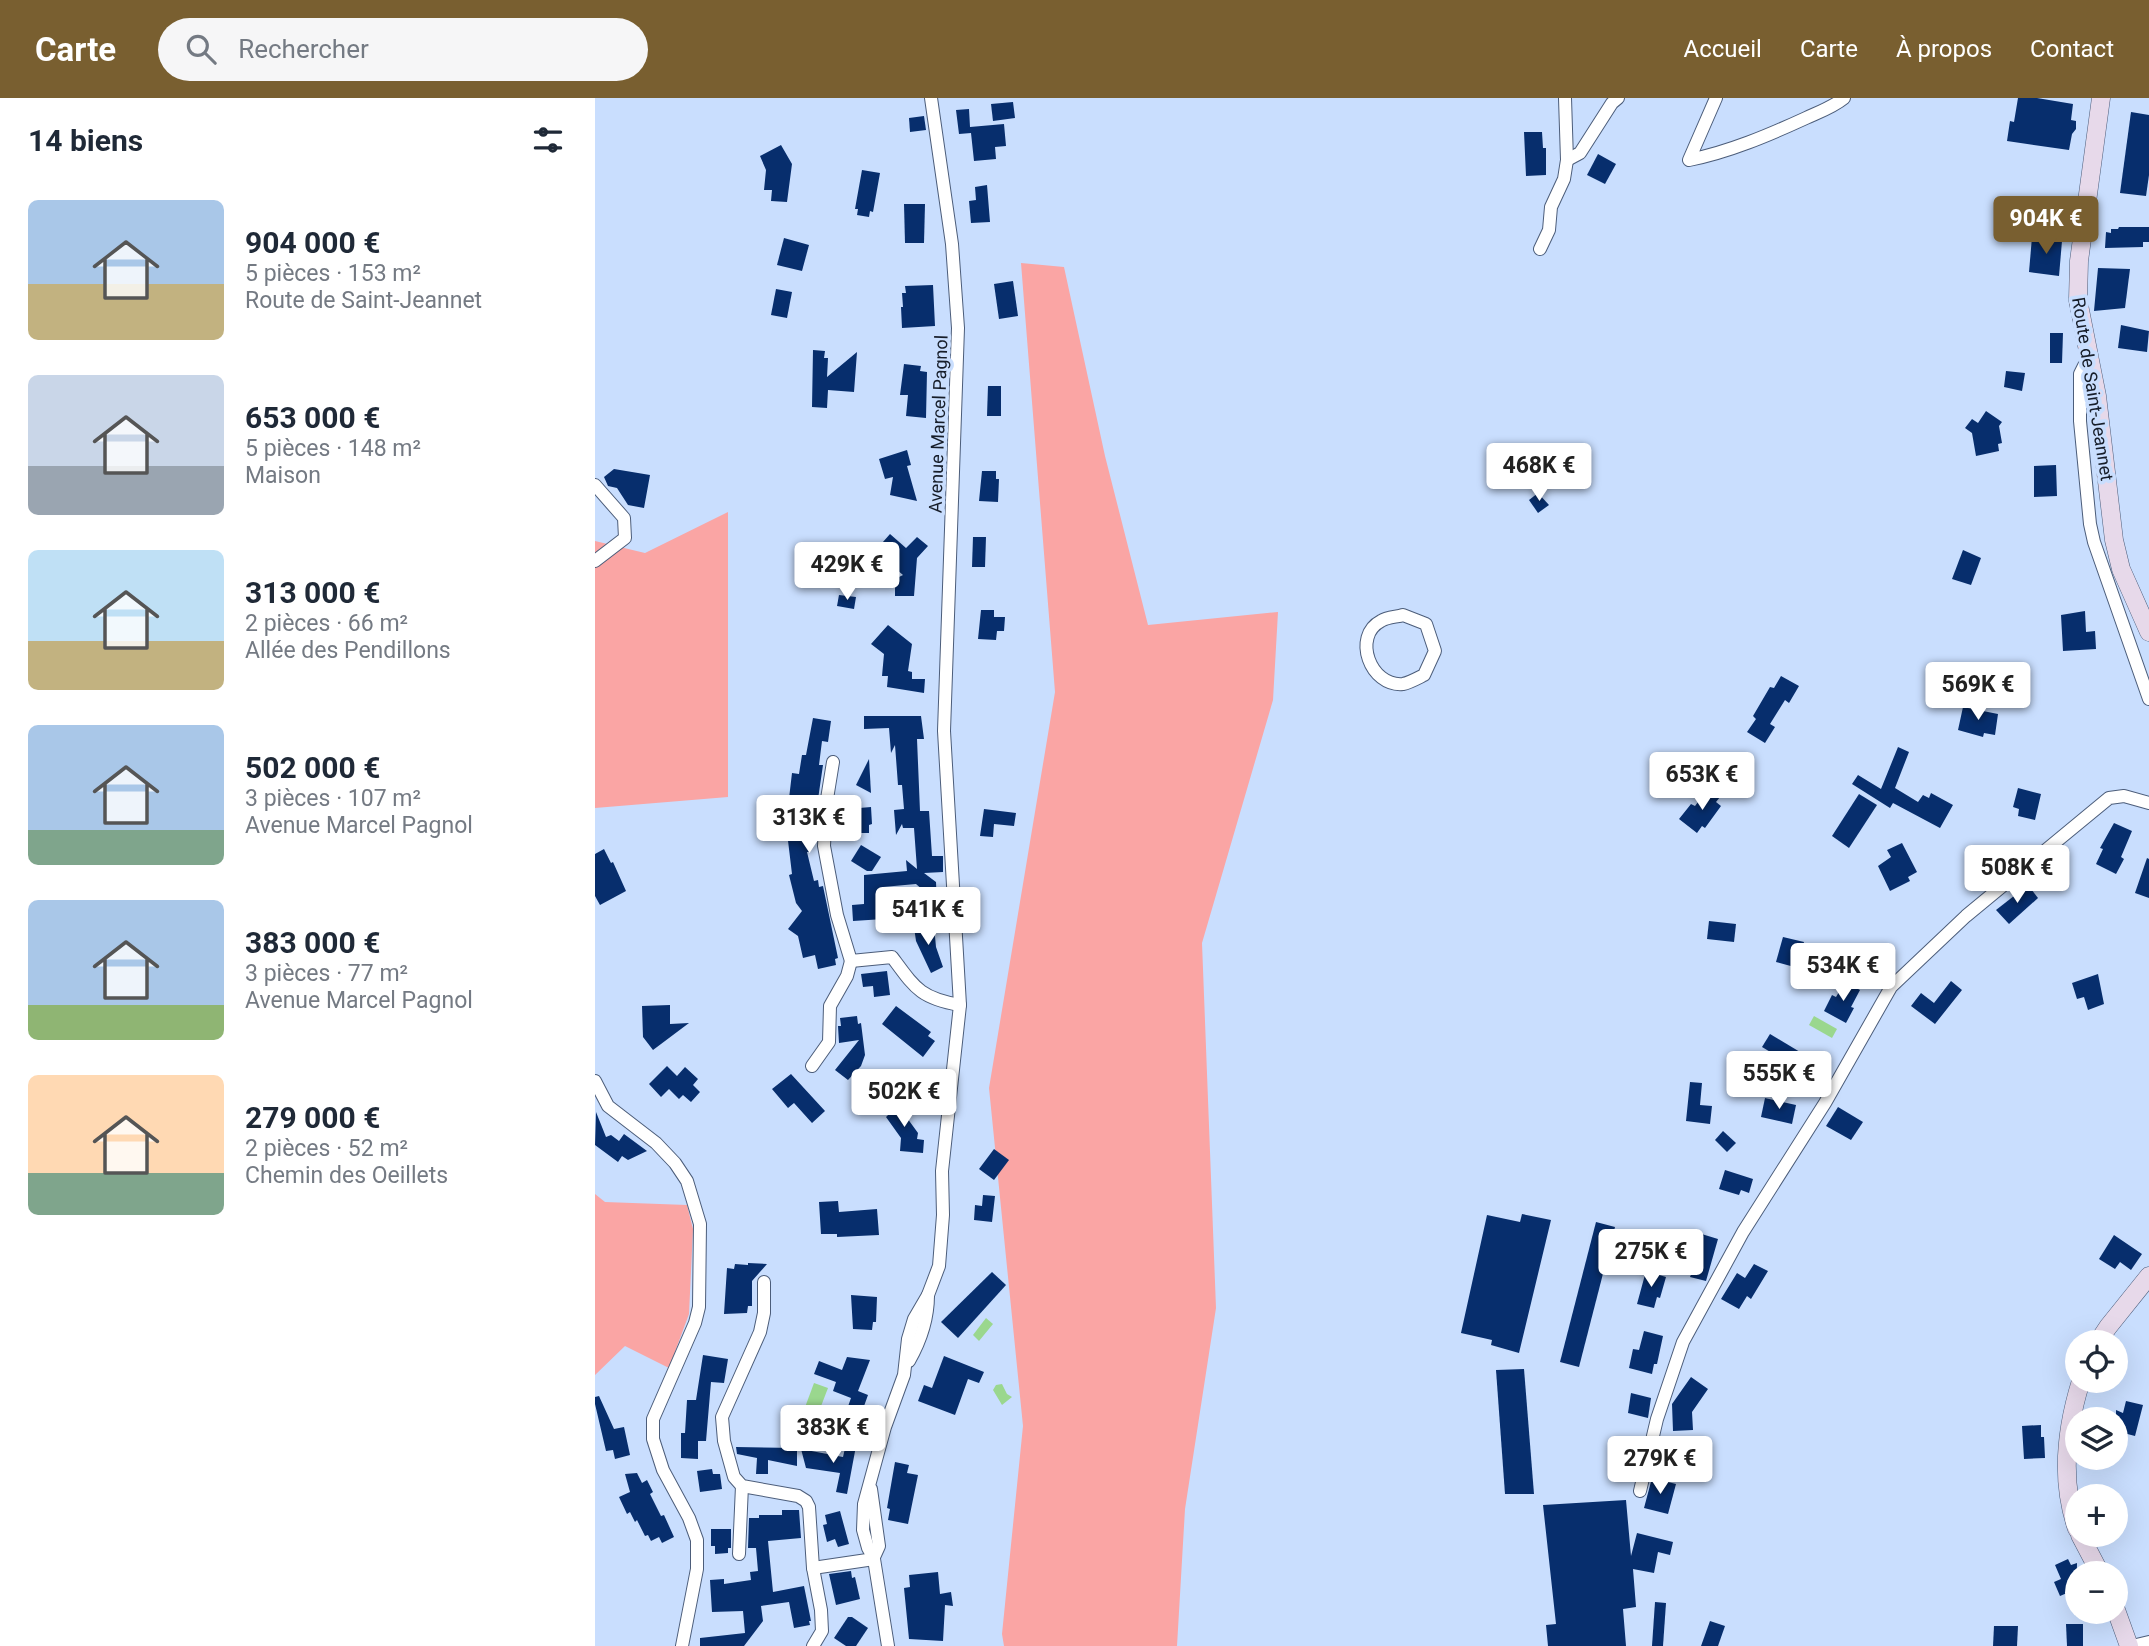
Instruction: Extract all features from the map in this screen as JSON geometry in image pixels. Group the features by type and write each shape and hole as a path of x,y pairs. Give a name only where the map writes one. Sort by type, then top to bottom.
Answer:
{"main road":[{"name":"Route de Saint-Jeannet","path":"2101,98 2078,284 2079,311 2102,435 2115,548 2121,569 2149,632"},
{"path":"2106,1330 2149,1276"},
{"path":"2067,1484 2071,1422 2078,1393"},
{"path":"2122,1624 2131,1646"}],"street":[{"name":"Avenue Marcel Pagnol","path":"888,1646 874,1558 867,1548 863,1530 864,1504 879,1447 907,1365 908,1339 914,1319 928,1295 939,1266 943,1215 941,1171 960,1005 944,731 958,328 952,244 931,98"},
{"path":"1540,248 1549,230 1551,207 1564,179 1567,160 1565,98"},
{"path":"1567,160 1580,153 1618,98"},
{"path":"1716,98 1689,160 1710,156 1791,125 1838,104 1845,98"},
{"path":"2090,363 2084,366 2080,377 2080,421 2090,524 2149,699"},
{"path":"595,485 624,518 625,538 595,561"},
{"path":"1403,615 1426,624 1435,651 1424,675 1403,684 1380,678 1367,661 1367,637 1380,621 1403,615"},
{"path":"812,1066 829,1042 830,1006 847,976 851,961 837,915 824,846 826,805 833,762"},
{"path":"1640,1491 1657,1419 1683,1342 1743,1232 1825,1103 1891,987 1966,916 2109,798 2124,796 2149,803"},
{"path":"851,961 891,957 916,989 935,1001 960,1005"},
{"path":"595,1081 608,1106 656,1143 674,1163 687,1181 700,1224 697,1315 653,1419 653,1440 663,1469 698,1540 697,1569 682,1646"},
{"path":"764,1282 764,1313 760,1332 722,1417 729,1464 734,1477 742,1486 798,1496 806,1501 810,1516 813,1568 821,1610 822,1631 813,1646"},
{"path":"739,1553 742,1486"},
{"path":"813,1568 874,1558"},
{"path":"2131,1646 2149,1642"}],"shaded area":[{"path":"1021,263 1064,267 1105,456 1148,625 1278,612 1273,700 1202,943 1216,1308 1185,1509 1177,1646 1004,1646 1002,1634 1023,1426 989,1088 1055,692"},
{"path":"728,512 728,797 595,808 595,541 645,553"},
{"path":"1814,1016 1837,1029 1832,1038 1809,1025"},
{"path":"595,1194 605,1202 687,1205 693,1229 689,1314 669,1368 625,1346 595,1375"},
{"path":"986,1318 993,1324 979,1341 973,1335"},
{"path":"814,1383 828,1388 818,1414 804,1410"},
{"path":"1002,1384 1007,1394 1012,1397 1002,1405 993,1390 996,1385"}],"building":[{"path":"2018,98 2073,104 2071,120 2076,121 2076,129 2072,134 2069,150 2007,141"},
{"path":"1013,102 1015,118 993,121 991,104"},
{"path":"969,109 970,127 1004,124 1006,146 995,147 996,159 974,161 971,133 959,134 956,110"},
{"path":"2131,112 2149,115 2149,175 2146,196 2120,193"},
{"path":"924,116 926,130 910,132 909,118"},
{"path":"1524,132 1542,132 1543,148 1546,148 1546,175 1526,176"},
{"path":"781,145 792,164 787,202 771,201 772,190 764,190 766,170 760,156"},
{"path":"1598,154 1616,164 1605,184 1587,175"},
{"path":"862,170 880,173 873,212 870,211 869,217 857,215 858,209 855,209"},
{"path":"987,185 990,222 971,223 969,201 976,200 975,187"},
{"path":"904,204 925,204 924,243 905,243"},
{"path":"2149,227 2149,242 2143,242 2143,247 2105,248 2106,232 2111,233 2111,229"},
{"path":"2032,237 2062,241 2059,276 2029,272"},
{"path":"784,238 809,245 802,271 777,265"},
{"path":"2098,268 2130,269 2125,308 2094,311"},
{"path":"1013,281 1018,316 999,319 994,284"},
{"path":"933,285 935,326 902,328 902,293 906,293 905,286"},
{"path":"776,289 792,292 787,318 771,315"},
{"path":"2121,325 2149,331 2147,352 2118,348"},
{"path":"2050,333 2063,333 2062,363 2050,363"},
{"path":"813,350 825,351 824,358 828,358 827,377 857,352 854,392 828,390 827,408 812,407"},
{"path":"904,364 921,366 920,371 927,372 926,418 906,416 908,395 900,395"},
{"path":"2006,371 2025,373 2022,391 2004,387"},
{"path":"988,386 1001,386 1001,416 987,416"},
{"path":"1986,411 2002,422 1999,426 2002,443 1998,444 1999,451 1976,456 1972,433 1965,428 1972,419 1978,423"},
{"path":"907,450 911,465 907,466 917,501 890,495 893,477 885,479 879,459"},
{"path":"2056,465 2057,496 2034,497 2034,466"},
{"path":"614,469 650,475 644,508 628,505 617,488 608,486 604,477"},
{"path":"982,471 996,471 996,479 999,479 998,502 979,501"},
{"path":"1538,493 1549,505 1538,513 1529,500"},
{"path":"890,534 906,548 917,537 928,546 917,558 914,596 895,596 895,579 903,575 875,551"},
{"path":"973,537 986,537 985,567 972,567"},
{"path":"1963,550 1981,558 1971,585 1952,579"},
{"path":"839,595 856,597 854,609 837,606"},
{"path":"981,610 994,610 994,617 1005,617 1004,631 997,631 996,640 978,639"},
{"path":"2085,611 2086,632 2095,631 2096,649 2063,651 2061,615"},
{"path":"888,625 912,644 908,671 912,672 912,679 925,679 924,693 887,687 888,676 882,676 884,654 871,644"},
{"path":"1781,676 1799,686 1789,703 1785,700 1770,724 1775,727 1765,743 1747,732 1770,687 1774,688"},
{"path":"1963,707 1998,714 1995,735 1984,733 1983,737 1958,730"},
{"path":"864,716 921,716 924,739 917,739 920,811 929,811 932,856 943,856 943,872 924,873 936,882 937,907 925,908 924,891 916,884 883,887 884,919 853,921 852,905 864,904 864,875 907,871 906,860 917,869 914,828 903,828 902,824 896,835 894,810 904,809 902,785 898,785 895,745 891,753 889,728 864,729"},
{"path":"813,718 831,721 828,742 822,741 819,765 823,765 816,813 809,812 807,831 810,852 807,852 814,881 818,880 819,887 823,886 838,958 835,959 836,965 818,969 815,955 803,958 798,936 788,929 802,911 796,903 789,875 792,874 786,824 792,773 799,774 802,755 806,755"},
{"path":"1898,747 1909,752 1895,788 1918,802 1923,795 1929,798 1931,793 1953,805 1940,828 1893,803 1890,808 1852,784 1858,775 1881,789"},
{"path":"869,759 871,793 856,785"},
{"path":"2018,788 2041,794 2035,820 2018,816 2019,809 2013,807"},
{"path":"1708,789 1720,797 1716,802 1721,806 1705,828 1702,826 1697,833 1679,819 1691,804 1695,806"},
{"path":"1859,794 1877,805 1849,848 1832,836"},
{"path":"871,807 872,824 869,825 869,833 852,833 852,826 848,826 848,809"},
{"path":"984,809 1016,813 1014,826 994,824 993,837 980,836"},
{"path":"2114,823 2132,831 2121,857 2124,859 2116,874 2096,864 2103,849 2100,848"},
{"path":"1902,843 1917,872 1908,877 1910,881 1890,891 1878,866 1891,857 1887,850"},
{"path":"861,845 881,857 872,871 867,871 851,861"},
{"path":"604,849 626,891 600,905 595,896 595,854"},
{"path":"2147,858 2149,859 2149,898 2135,893"},
{"path":"2028,885 2038,898 2009,924 1996,910"},
{"path":"1709,921 1736,924 1734,942 1707,939"},
{"path":"934,926 936,947 943,967 931,973 916,941 914,927"},
{"path":"1783,937 1804,942 1798,968 1776,962"},
{"path":"887,971 890,995 874,997 873,986 863,987 861,974"},
{"path":"2098,974 2104,1004 2088,1010 2084,997 2077,999 2072,983"},
{"path":"1951,981 1962,990 1935,1024 1911,1006 1921,993 1934,1003"},
{"path":"1845,982 1860,990 1846,1023 1824,1011 1832,995 1836,997"},
{"path":"670,1005 670,1024 689,1023 653,1050 643,1037 642,1006"},
{"path":"896,1006 931,1032 928,1036 935,1041 923,1057 882,1024"},
{"path":"857,1016 858,1024 861,1023 865,1055 861,1066 848,1080 835,1070 859,1040 839,1043 838,1026 841,1026 840,1018"},
{"path":"1770,1034 1810,1058 1802,1071 1762,1047"},
{"path":"667,1066 677,1076 685,1067 698,1079 693,1085 700,1092 691,1102 683,1095 679,1099 669,1089 661,1097 649,1084"},
{"path":"791,1074 825,1111 812,1123 794,1103 788,1108 772,1089"},
{"path":"1690,1082 1702,1083 1700,1105 1712,1106 1710,1124 1686,1121"},
{"path":"1765,1098 1796,1105 1792,1124 1761,1117"},
{"path":"894,1100 918,1133 917,1139 924,1140 923,1153 900,1151 901,1138 886,1117 889,1114 884,1107"},
{"path":"1838,1107 1863,1122 1851,1140 1826,1126"},
{"path":"596,1112 606,1137 611,1135 619,1141 624,1134 647,1151 628,1160 622,1156 618,1162 595,1145"},
{"path":"1723,1131 1736,1143 1727,1152 1715,1140"},
{"path":"994,1149 1009,1160 994,1180 979,1169"},
{"path":"1725,1170 1753,1179 1749,1193 1741,1190 1739,1195 1719,1189"},
{"path":"983,1195 995,1196 992,1222 974,1220 975,1205 982,1206"},
{"path":"838,1201 839,1212 877,1209 879,1235 837,1237 837,1234 821,1234 819,1202"},
{"path":"1522,1214 1551,1220 1519,1353 1491,1345 1492,1340 1461,1333 1487,1215 1520,1222"},
{"path":"1596,1222 1615,1227 1579,1367 1560,1362"},
{"path":"1695,1232 1718,1239 1706,1281 1690,1277 1692,1272 1685,1270"},
{"path":"2114,1235 2142,1254 2131,1270 2120,1262 2115,1269 2099,1259"},
{"path":"735,1264 767,1264 752,1281 752,1306 748,1306 747,1313 724,1314 727,1268 734,1269"},
{"path":"1754,1264 1768,1271 1751,1299 1747,1296 1739,1309 1721,1299 1737,1273 1745,1278"},
{"path":"1646,1271 1666,1277 1654,1308 1637,1304"},
{"path":"992,1272 1006,1285 958,1338 941,1322"},
{"path":"851,1295 877,1297 876,1322 873,1322 872,1330 853,1329"},
{"path":"1644,1331 1663,1336 1652,1374 1629,1368 1633,1349 1639,1350"},
{"path":"703,1355 728,1359 724,1383 711,1382 706,1441 698,1441 698,1459 681,1458 681,1433 685,1433 687,1400 696,1400"},
{"path":"944,1356 984,1372 979,1383 968,1379 955,1415 918,1401 924,1385 932,1388"},
{"path":"847,1357 870,1360 858,1391 868,1395 859,1420 845,1415 851,1398 833,1391 836,1382 814,1374 819,1361 842,1370"},
{"path":"1524,1369 1534,1494 1505,1494 1496,1370"},
{"path":"1691,1377 1708,1389 1692,1412 1693,1430 1673,1431 1672,1404"},
{"path":"1631,1393 1651,1398 1648,1418 1628,1413"},
{"path":"599,1396 614,1429 624,1427 630,1455 615,1459 613,1450 606,1451 595,1404 595,1397"},
{"path":"2126,1401 2143,1405 2135,1436 2128,1434 2128,1407 2124,1407"},
{"path":"2041,1425 2045,1458 2024,1459 2022,1426"},
{"path":"846,1444 856,1446 847,1494 836,1492 840,1473 806,1468 801,1449 843,1457"},
{"path":"736,1447 797,1448 797,1466 768,1460 768,1474 756,1474 757,1458 737,1454"},
{"path":"895,1462 909,1465 907,1473 918,1475 908,1524 888,1520 890,1509 887,1508"},
{"path":"712,1469 713,1474 720,1474 722,1489 700,1492 697,1471"},
{"path":"637,1473 642,1483 647,1480 653,1492 650,1494 674,1537 662,1543 659,1537 651,1541 648,1535 645,1536 637,1520 635,1522 630,1512 627,1514 619,1497 630,1492 625,1474"},
{"path":"1652,1478 1676,1484 1668,1514 1644,1508"},
{"path":"1626,1500 1631,1556 1637,1533 1673,1542 1670,1555 1658,1552 1654,1573 1633,1569 1636,1607 1623,1609 1626,1646 1548,1646 1546,1625 1556,1624 1543,1505"},
{"path":"782,1510 799,1510 801,1538 768,1541 773,1592 804,1586 810,1625 794,1628 789,1602 761,1606 763,1621 744,1646 700,1646 700,1638 745,1633 743,1611 712,1612 710,1580 724,1579 724,1584 751,1580 750,1572 758,1571 756,1548 748,1548 749,1518 782,1515"},
{"path":"840,1511 849,1544 838,1547 835,1539 827,1542 823,1525 827,1524 825,1515"},
{"path":"711,1529 731,1529 731,1548 728,1548 728,1553 715,1554 715,1546 711,1546"},
{"path":"2068,1559 2069,1561 2065,1561 2065,1594 2060,1596 2054,1582 2061,1579 2055,1565"},
{"path":"851,1571 860,1599 836,1605 829,1574"},
{"path":"938,1572 940,1594 951,1592 953,1606 945,1605 943,1641 909,1639 904,1588 910,1587 909,1575"},
{"path":"1655,1602 1666,1603 1663,1646 1652,1646"},
{"path":"848,1617 868,1628 856,1646 846,1646 834,1638"},
{"path":"1710,1621 1725,1626 1718,1646 1701,1646"},
{"path":"2066,1624 2083,1624 2083,1646 2067,1646"},
{"path":"1994,1626 2018,1626 2017,1646 1993,1646"}]}
